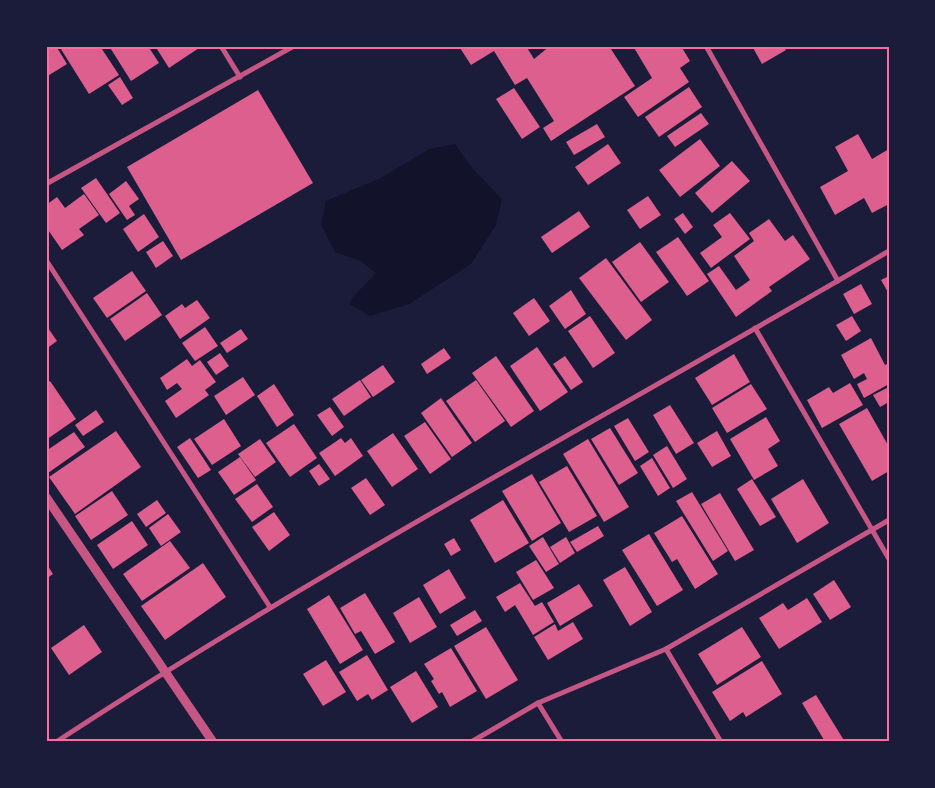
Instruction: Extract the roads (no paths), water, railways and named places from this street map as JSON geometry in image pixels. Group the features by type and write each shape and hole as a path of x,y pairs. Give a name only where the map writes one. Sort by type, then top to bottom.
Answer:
{"street":[{"path":"221,46 240,77"},
{"path":"46,184 294,46"},
{"path":"706,46 838,281"},
{"path":"56,742 165,670 270,608 889,251"},
{"path":"46,260 270,608"},
{"path":"755,328 889,559"},
{"path":"46,498 213,742"},
{"path":"471,742 538,703 666,649 889,520"},
{"path":"666,649 721,742"},
{"path":"538,703 562,742"}]}
